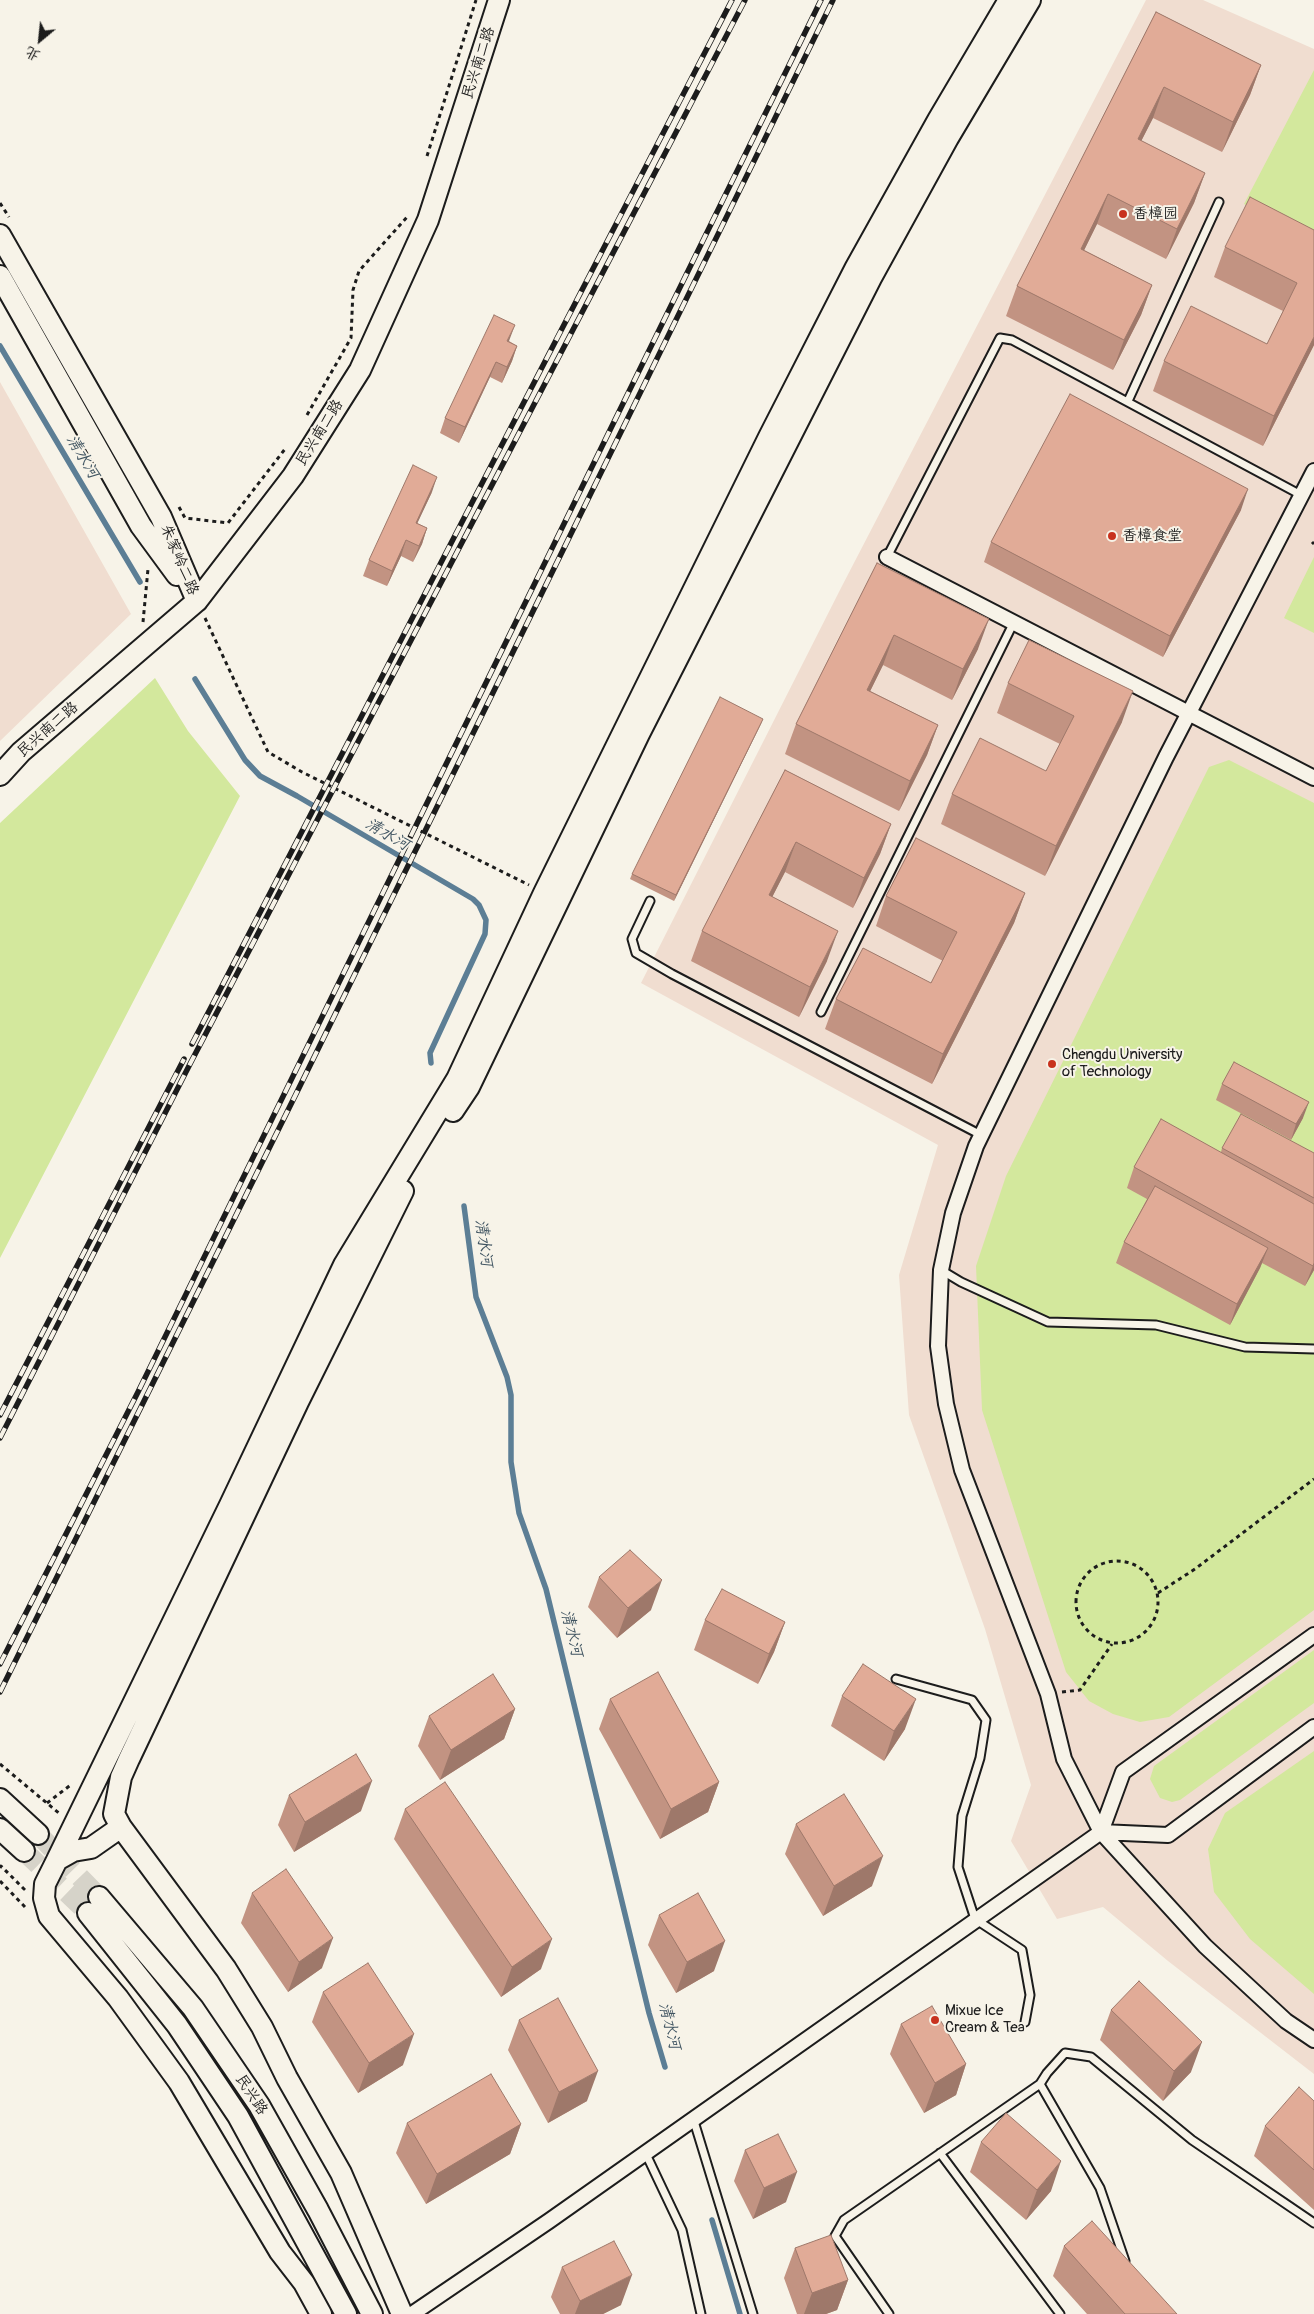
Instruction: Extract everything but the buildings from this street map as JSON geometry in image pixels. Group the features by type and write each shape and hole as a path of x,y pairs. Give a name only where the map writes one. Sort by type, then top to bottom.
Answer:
{"street":[{"name":"民兴南二路","path":"0,775 21,752 197,601 293,476 360,370 428,220 499,0"},
{"path":"334,2314 304,2283 280,2252 179,2082 118,1998 49,1916 44,1898 45,1884 230,1505 344,1265 457,1079 544,893 698,578 856,267 938,120 1009,0"},
{"path":"402,2314 341,2173 286,2078 262,2027 226,1969 121,1828 114,1814 121,1777 298,1402 400,1196 469,1087 639,734 867,287 948,138 1030,0"},
{"name":"朱家岭二路","path":"1,238 161,517 197,601"},
{"name":"朱家岭二路","path":"0,276 141,526 197,601"},
{"path":"1314,471 1190,712 981,1135 953,1213 941,1270 938,1346 946,1404 962,1470 1048,1694 1064,1759 1100,1832 1205,1946 1286,2021 1314,2040"},
{"path":"887,557 1190,712 1314,778"},
{"path":"412,2314 549,2221 693,2117 1100,1832 1123,1772 1314,1636"},
{"path":"1100,1832 1168,1835 1314,1727"},
{"path":"0,1799 38,1834"},
{"path":"57,1860 73,1852 91,1848 121,1828"},
{"path":"0,1829 24,1851"},
{"name":"民兴路","path":"346,2314 238,2116 93,1905 193,2008 259,2105 318,2210 372,2314"},
{"path":"381,2262 383,2314"},
{"path":"304,2283 321,2314"}],"lane":[{"path":"1128,401 1220,202"},
{"path":"887,557 1000,338 1012,340 1301,495"},
{"path":"821,1012 1014,622"},
{"path":"650,901 632,939 636,953 672,974 981,1135"},
{"path":"941,1270 961,1282 1048,1322 1156,1325 1245,1347 1314,1349"},
{"path":"896,1679 972,1700 986,1720 980,1758 962,1816 958,1867 975,1920 1022,1950 1030,1995 1026,2022"},
{"path":"889,2314 835,2236 844,2220 1040,2084 1065,2053 1091,2057 1192,2140 1314,2223"},
{"path":"1040,2084 1100,2188 1124,2260 1130,2267"},
{"path":"693,2117 754,2314"},
{"path":"645,2152 682,2230 701,2314"},
{"path":"940,2154 1060,2314"}],"path":[{"path":"425,161 476,0"},
{"path":"302,423 350,338 353,290 359,271 407,218 410,208"},
{"path":"228,523 287,448"},
{"path":"142,622 149,571 145,563"},
{"path":"197,601 268,752 302,772 544,893"},
{"path":"1158,1593 1195,1569 1314,1479"},
{"path":"1117,1560 1131,1563 1143,1570 1152,1580 1158,1593 1158,1606 1155,1619 1148,1630 1138,1638 1125,1643 1112,1644 1098,1640 1087,1631 1079,1620 1075,1606 1076,1592 1082,1580 1091,1569 1103,1562 1117,1560"},
{"path":"1048,1694 1080,1690 1112,1644"},
{"path":"0,1764 62,1816"},
{"path":"0,1868 1,1866 24,1889 28,1883"},
{"path":"0,1881 26,1908 49,1916"}],"shaded area":[{"name":"Chengdu University of Technology","path":"1146,0 1203,0 1314,49 1314,2074 1168,1961 1103,1907 1057,1919 1011,1841 1031,1785 985,1629 909,1415 899,1275 938,1145 641,983 842,586"},
{"path":"0,382 131,614 0,741"}],"green space":[{"path":"1314,70 1314,241 1244,204"},
{"path":"1314,557 1314,633 1284,618"},
{"path":"155,678 188,731 240,796 0,1258 0,823"},
{"path":"1229,760 1314,803 1314,1610 1169,1717 1140,1722 1113,1714 1089,1701 1066,1672 982,1410 976,1266 1006,1176 1209,767"},
{"path":"1314,1650 1314,1703 1180,1800 1172,1802 1160,1798 1150,1779 1154,1766"},
{"path":"1314,1751 1314,1994 1250,1939 1214,1892 1208,1849 1225,1813"}],"waterway":[{"name":"清水河","path":"0,346 140,582"},
{"name":"清水河","path":"195,679 245,760 260,776 473,899 479,905 486,920 485,934 430,1053 431,1063"},
{"name":"清水河","path":"464,1206 476,1297 507,1377 511,1395 511,1462 519,1513 546,1589 649,2013 665,2067"},
{"name":"清水河","path":"712,2220 740,2314"}],"tunnel":[{"path":"38,1834 99,1897"},
{"path":"24,1851 88,1913"}],"railway":[{"path":"192,1044 732,0"},
{"path":"0,1438 191,1062 745,0"},
{"path":"0,1664 138,1392 821,0"},
{"path":"0,1692 833,0"},
{"path":"0,1415 184,1059"}],"place":[{"name":"香樟园","path":"1123,214"},
{"name":"香樟食堂","path":"1112,536"},
{"name":"Chengdu University of Technology","path":"1052,1064"},
{"name":"Mixue Ice Cream & Tea","path":"935,2020"}]}
